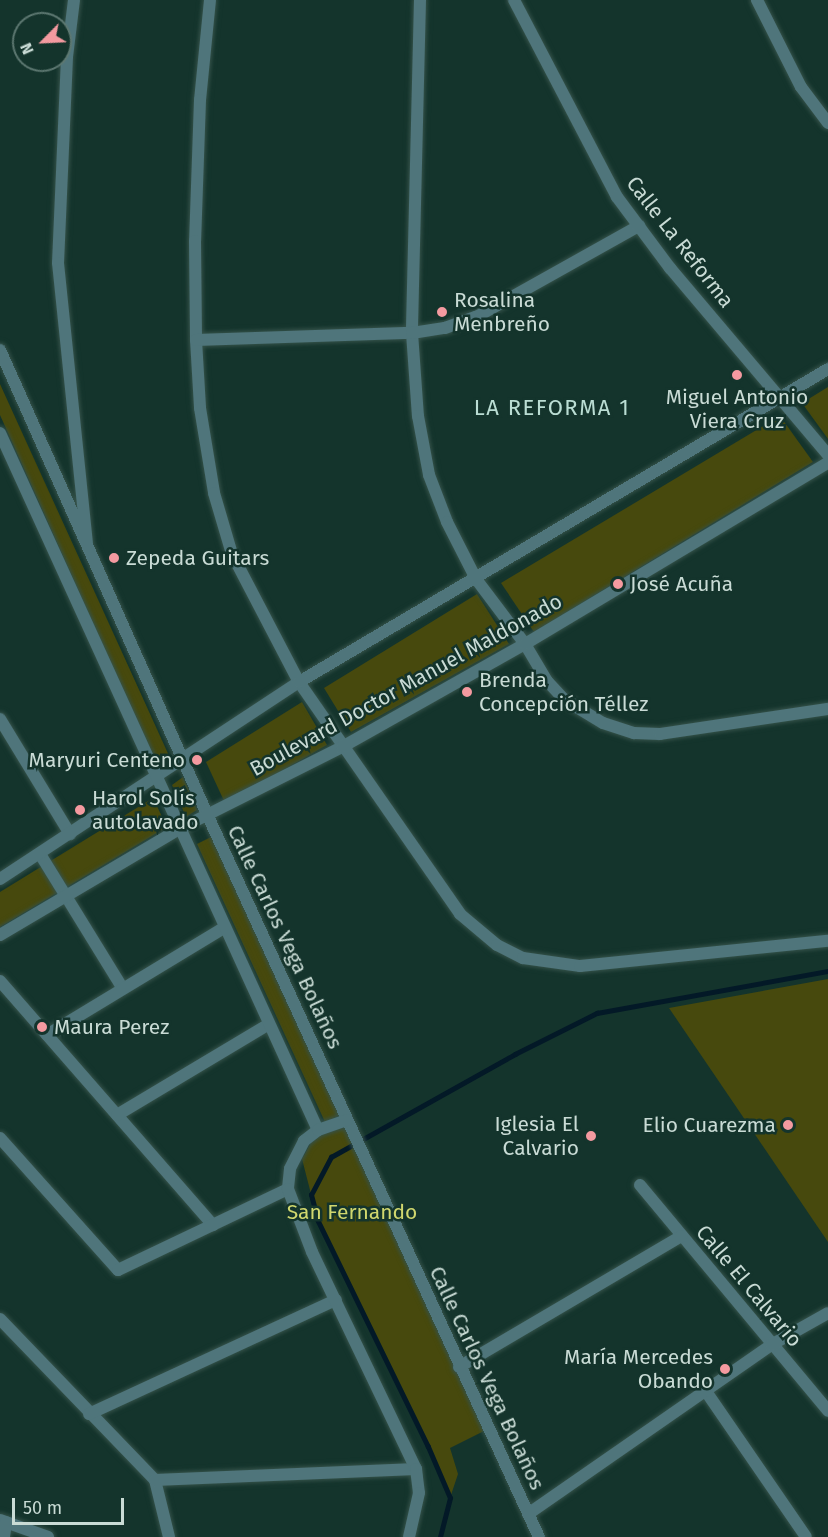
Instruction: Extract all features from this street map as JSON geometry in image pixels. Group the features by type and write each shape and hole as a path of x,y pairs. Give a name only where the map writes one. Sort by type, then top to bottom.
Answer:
{"street":[{"path":"74,0 67,57 58,263 87,549"},
{"path":"210,0 200,112 195,241 196,339 200,408 214,493 223,524 246,583 299,682 460,914 497,945 523,958 580,966 828,941"},
{"path":"420,0 412,333 418,416 429,474 447,522 476,579 525,644 547,681 566,700 603,723 634,734 660,734 828,709"},
{"name":"Calle La Reforma","path":"514,0 617,197 670,268 828,455"},
{"path":"757,0 801,87 828,123"},
{"path":"196,339 412,333 445,328 476,317 639,226"},
{"name":"Calle Carlos Vega Bolaños","path":"0,350 207,814 539,1537"},
{"path":"0,879 299,682 828,369"},
{"path":"0,433 318,1130"},
{"name":"Boulevard Doctor Manuel Maldonado","path":"0,935 181,828 342,747 525,644 828,463"},
{"path":"0,719 70,834"},
{"path":"40,854 123,989"},
{"path":"47,1035 225,927"},
{"path":"0,981 213,1225"},
{"path":"117,1115 269,1024"},
{"path":"347,1120 318,1130 304,1140 290,1168 288,1189 336,1300 416,1469 419,1493 409,1537"},
{"path":"0,1138 118,1270 288,1189"},
{"name":"Calle El Calvario","path":"640,1185 828,1411"},
{"path":"459,1367 681,1236"},
{"path":"89,1414 336,1300"},
{"path":"528,1514 771,1344 828,1313"},
{"path":"0,1319 154,1480 169,1537"},
{"path":"705,1390 806,1537"},
{"path":"154,1480 416,1469"},
{"path":"4,1537 3,1521 48,1537"}],"green space":[{"path":"0,384 171,760 157,766 0,415"},
{"path":"828,387 828,439 802,403"},
{"path":"780,416 813,462 534,632 501,583"},
{"path":"477,594 509,644 351,732 324,688"},
{"path":"302,702 327,745 225,803 206,762"},
{"path":"183,777 197,810 186,817 172,785"},
{"path":"153,798 167,827 0,927 0,892"},
{"path":"213,836 341,1115 325,1122 197,844"},
{"name":"Elio Cuarezma","path":"828,979 828,1242 669,1008"},
{"name":"San Fernando","path":"347,1120 488,1429 450,1448 458,1474 450,1498 428,1447 318,1221 302,1159 318,1130"}],"waterway":[{"path":"440,1537 450,1498 428,1447 318,1221 311,1195 331,1157 515,1054 597,1013 828,971"}],"place":[{"name":"Rosalina Menbreño","path":"442,312"},
{"name":"Miguel Antonio Viera Cruz","path":"737,375"},
{"name":"Zepeda Guitars","path":"114,558"},
{"name":"José Acuña","path":"618,584"},
{"name":"Brenda Concepción Téllez","path":"467,692"},
{"name":"Maryuri Centeno","path":"197,760"},
{"name":"Harol Solís autolavado","path":"80,810"},
{"name":"Maura Perez","path":"42,1027"},
{"name":"Elio Cuarezma","path":"788,1125"},
{"name":"Iglesia El Calvario","path":"591,1136"},
{"name":"María Mercedes Obando","path":"725,1369"}],"district":[{"name":"LA REFORMA 1","path":"552,408"}]}
